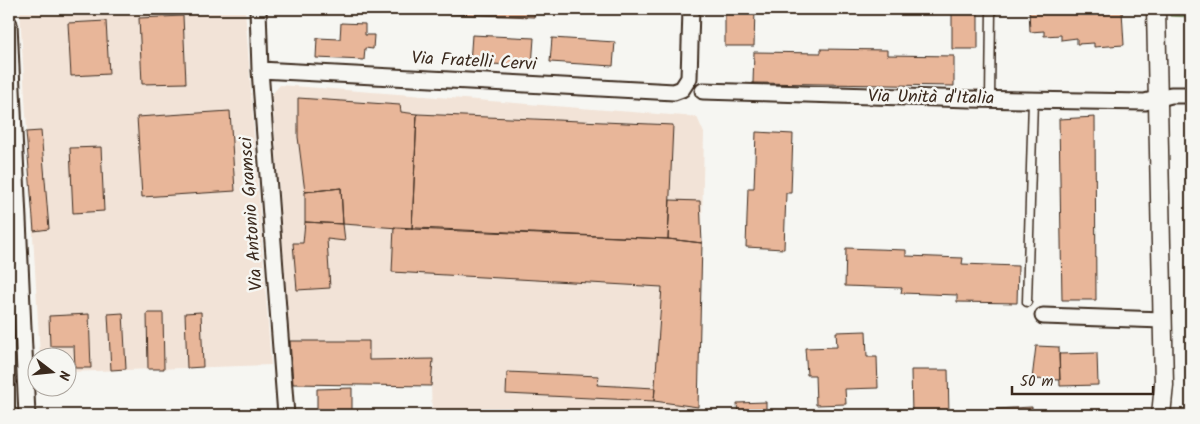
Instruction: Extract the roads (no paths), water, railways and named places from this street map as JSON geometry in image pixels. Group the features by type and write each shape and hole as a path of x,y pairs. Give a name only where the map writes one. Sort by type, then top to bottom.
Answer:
{"street":[{"name":"Via Antonio Gramsci","path":"258,9 260,70 286,415"},
{"name":"Via Fratelli Cervi","path":"260,70 666,92 677,91 685,86 690,74 691,9"},
{"path":"1156,9 1164,385 1161,415"},
{"path":"9,24 14,271 27,415"},
{"name":"Via Unità d'Italia","path":"703,91 990,100 1145,102 1176,94 1191,95"},
{"path":"1043,316 1163,320"},
{"path":"1164,385 1169,415"}],"lane":[{"path":"990,100 991,9"},
{"path":"1027,302 1033,100"}]}
